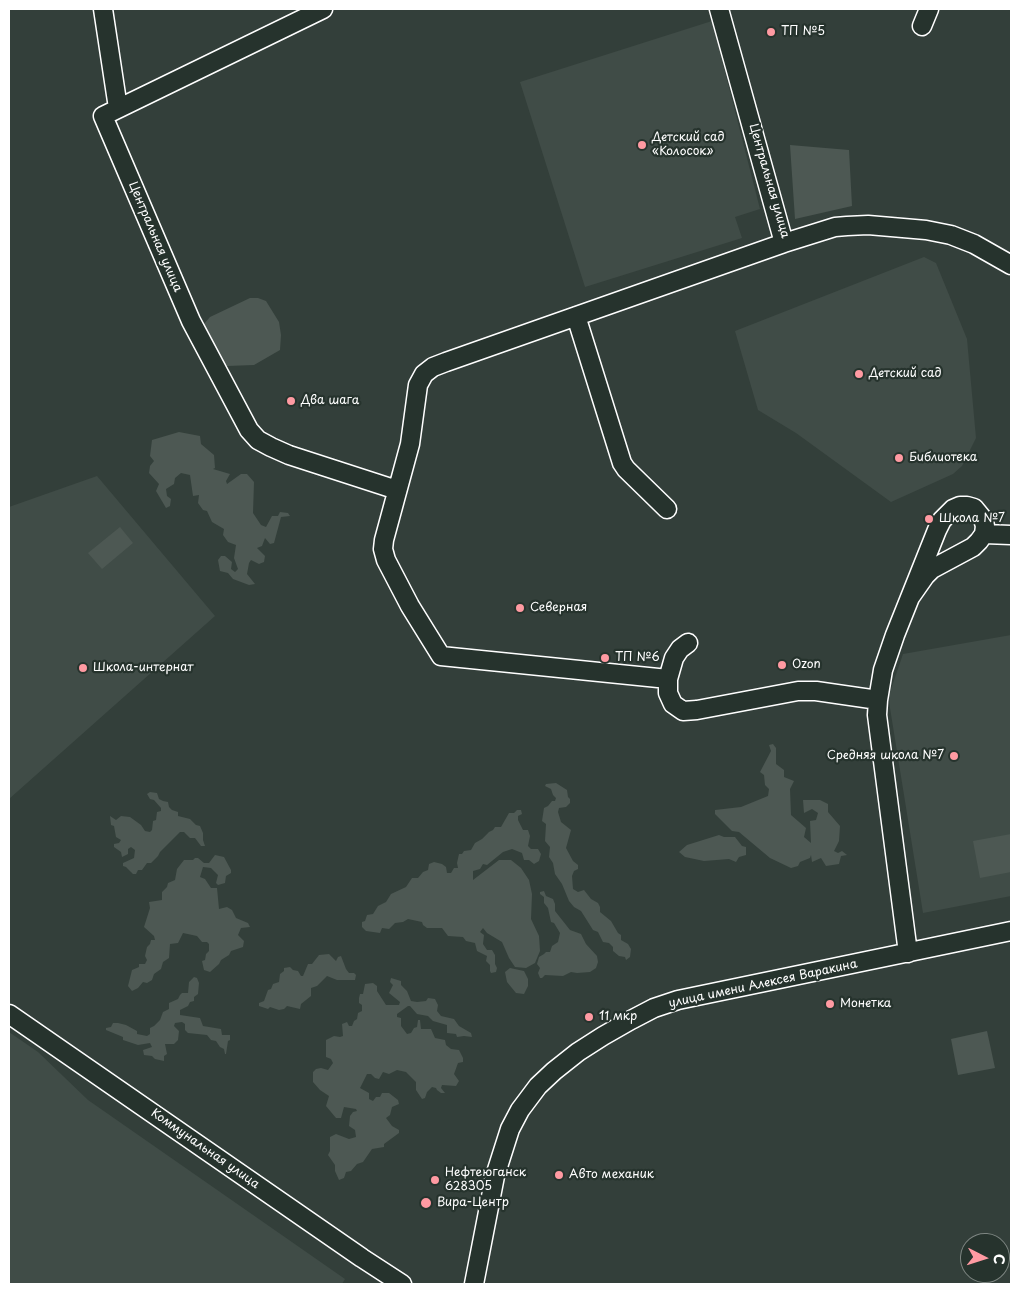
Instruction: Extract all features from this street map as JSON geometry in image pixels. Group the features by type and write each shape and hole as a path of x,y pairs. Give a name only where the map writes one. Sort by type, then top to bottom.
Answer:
{"street":[{"path":"103,9 118,108"},
{"name":"Центральная улица","path":"323,9 299,14 103,116 198,335 250,430 258,440 271,448 397,490"},
{"name":"Центральная улица","path":"721,9 784,243 835,227 868,225 926,230 952,235 974,244 1011,265"},
{"path":"922,26 929,9"},
{"path":"668,678 441,656 406,598 386,560 383,549 410,444 418,385 424,374 433,367 784,243"},
{"path":"576,316 622,463 667,509"},
{"path":"908,953 877,715 878,700 885,666 895,635 912,596 936,530 947,513 960,506 974,508 983,519 985,526 984,534 979,542 932,569 912,596"},
{"path":"984,534 1011,535"},
{"path":"688,643 680,649 674,658 668,678 668,693 673,704 683,711 798,691 816,691 878,700"},
{"name":"улица имени Алексея Варакина","path":"474,1284 496,1176 510,1129 520,1110 538,1086 578,1052 654,1008 678,1000 1011,931"},
{"name":"Коммунальная улица","path":"9,1014 402,1284"}],"shaded area":[{"name":"Детский сад «Колосок»","path":"712,21 760,209 735,217 742,238 585,287 520,82"},
{"path":"790,145 849,150 852,206 795,219"},
{"name":"Детский сад","path":"924,257 936,263 967,339 976,438 962,466 953,474 891,502 796,433 758,410 735,331"},
{"path":"250,298 266,301 279,322 281,335 280,350 254,365 227,366 220,360 204,324 210,317"},
{"path":"179,432 200,436 201,444 214,455 215,468 213,469 230,474 226,481 227,484 241,474 247,474 254,482 253,513 261,525 266,527 272,516 278,516 280,512 288,513 290,516 281,517 274,543 270,544 265,538 262,546 257,548 265,556 264,562 259,564 251,560 249,563 247,574 255,584 249,585 233,579 228,573 220,571 218,560 221,556 225,556 232,562 231,569 235,572 238,569 234,558 236,545 228,542 223,535 224,529 212,522 207,511 203,510 198,503 199,495 193,496 190,475 181,473 175,478 174,484 166,489 167,496 171,499 170,506 166,508 156,491 159,484 149,473 150,466 154,461 150,456 152,440"},
{"name":"Школа-интернат","path":"97,476 215,616 9,799 9,507"},
{"path":"120,527 133,543 102,569 88,553"},
{"name":"Средняя школа №7","path":"1011,635 1011,896 923,913 889,695 903,654"},
{"path":"773,744 776,748 776,764 784,770 784,777 794,781 790,789 791,815 806,828 804,837 811,843 810,821 816,820 818,813 812,809 804,813 803,800 820,800 828,804 828,812 840,826 839,841 834,851 838,853 842,851 847,855 841,856 839,864 826,866 821,858 812,862 811,855 810,858 800,862 798,866 791,868 770,858 739,832 732,831 715,814 715,810 741,807 768,796 769,789 765,785 764,775 760,772 771,751 769,745"},
{"path":"556,783 567,790 570,799 570,803 566,807 559,808 558,812 561,822 571,830 566,848 573,861 578,865 578,869 574,871 572,876 573,889 578,892 584,890 591,899 598,903 600,912 611,921 621,935 621,940 628,944 631,949 630,957 626,960 625,957 619,956 613,951 613,947 609,943 603,942 598,932 593,930 581,911 569,901 562,884 555,874 553,863 549,857 550,847 545,841 546,824 542,821 544,808 552,801 555,801 556,798 551,789 545,786 546,784"},
{"path":"150,792 157,793 159,799 168,802 172,810 178,812 178,816 190,819 200,826 205,846 201,846 195,838 190,838 184,832 180,832 151,863 147,863 142,870 138,870 136,874 133,874 123,866 123,863 134,858 135,850 131,847 128,849 128,854 122,857 121,852 114,847 114,844 119,843 121,840 116,837 114,826 111,825 110,816 116,820 121,816 130,817 141,825 145,831 150,832 153,821 156,820 157,812 161,811 161,808 154,800 150,799 147,794"},
{"path":"517,810 521,810 522,814 518,816 518,820 523,830 528,830 530,836 528,846 531,849 538,849 541,854 539,861 534,864 529,860 524,860 522,853 512,849 503,852 487,865 483,864 480,869 473,871 473,880 499,860 511,860 521,868 529,880 532,894 531,919 539,936 540,951 535,963 526,968 515,967 502,942 487,933 483,928 480,932 484,935 483,944 487,950 492,950 495,955 496,972 491,973 490,965 486,961 487,956 477,951 475,943 466,941 463,937 448,936 442,928 427,928 422,922 408,919 395,923 389,929 382,928 380,933 366,931 362,927 362,922 365,921 367,915 373,914 378,906 386,902 391,894 406,887 412,878 418,878 423,872 428,870 429,864 434,862 442,864 446,867 447,873 451,873 454,868 458,868 459,854 471,850 475,843 495,827 501,827 509,813 514,813"},
{"path":"1011,834 1011,872 980,878 973,841"},
{"path":"719,835 735,837 742,846 746,847 746,855 739,857 736,862 729,859 704,861 685,857 679,852 687,845"},
{"path":"215,855 224,857 231,870 231,873 226,876 225,883 218,885 216,883 218,875 211,868 203,867 200,877 205,879 211,888 217,888 219,909 227,907 232,910 236,918 248,923 250,927 241,928 238,935 244,941 243,947 231,951 210,972 204,970 202,961 205,960 206,954 209,951 209,944 202,942 197,936 183,933 178,943 170,944 169,958 163,962 161,969 154,974 152,980 147,983 143,982 132,991 128,986 132,970 139,967 139,964 145,964 147,960 145,956 147,947 151,940 155,940 154,936 144,927 150,908 149,902 162,900 162,892 168,883 175,880 177,869 184,860 198,858 204,863 209,863"},
{"path":"544,891 546,896 553,899 555,911 570,930 581,934 586,944 597,956 596,968 590,972 571,972 563,976 545,975 540,978 538,973 540,968 537,964 539,957 546,952 550,952 552,946 558,942 560,933 554,923 551,922 548,908 544,903 544,897 540,894 540,892"},
{"path":"329,954 336,961 341,956 349,973 356,975 355,980 337,980 327,976 317,986 311,988 311,996 301,1004 300,1009 287,1006 279,1010 259,1006 259,1003 264,1001 268,990 271,989 273,984 279,982 280,974 284,971 284,968 290,967 303,976 308,964 312,964 319,955"},
{"path":"510,968 524,971 528,979 528,986 524,994 516,993 507,982 505,972"},
{"path":"194,977 197,978 199,983 198,994 194,997 194,1001 180,1010 180,1015 200,1018 203,1026 221,1029 222,1035 230,1035 226,1054 216,1041 211,1040 207,1035 188,1033 185,1030 185,1024 182,1022 175,1023 174,1026 179,1031 178,1040 174,1044 165,1044 167,1054 164,1056 164,1061 144,1055 143,1050 152,1047 150,1043 138,1045 123,1040 123,1037 106,1030 113,1023 118,1023 137,1031 137,1034 147,1036 150,1034 150,1028 160,1020 163,1012 169,1009 169,1003 178,999 182,993 188,993 189,982"},
{"path":"391,978 401,981 401,985 407,991 411,1001 426,1001 428,998 435,999 438,1005 437,1011 441,1016 454,1019 459,1026 471,1033 472,1037 457,1037 456,1034 447,1033 447,1025 433,1021 428,1016 417,1014 410,1006 397,1014 397,1017 401,1018 401,1026 407,1034 417,1027 418,1020 420,1020 421,1029 431,1029 435,1038 445,1040 446,1045 451,1049 459,1050 463,1062 458,1063 454,1074 459,1081 456,1086 442,1085 441,1088 445,1093 441,1093 432,1087 427,1092 425,1098 422,1099 416,1090 416,1082 406,1072 397,1070 389,1074 383,1072 379,1079 371,1074 367,1074 360,1088 369,1093 369,1099 373,1101 376,1097 380,1097 382,1093 389,1093 398,1100 399,1104 392,1107 390,1115 386,1118 392,1126 399,1130 399,1133 384,1144 384,1147 372,1149 363,1162 357,1164 351,1171 346,1172 344,1178 339,1180 335,1171 335,1165 328,1155 330,1151 330,1137 336,1134 349,1139 356,1137 355,1130 349,1126 350,1116 353,1112 357,1111 356,1109 344,1107 341,1118 336,1118 326,1106 329,1096 313,1082 313,1072 321,1068 328,1070 333,1063 331,1059 326,1057 326,1040 334,1036 343,1036 342,1024 347,1022 349,1026 352,1026 357,1019 358,1013 362,1011 359,998 360,994 363,994 365,984 373,983 377,986 377,991 386,1005 399,1005 400,1002 389,993 393,985 390,982"},
{"path":"987,1031 995,1068 958,1075 951,1039"},
{"path":"9,1032 38,1052 88,1100 345,1279 342,1284 9,1284"}],"place":[{"name":"ТП №5","path":"771,32"},
{"name":"Детский сад «Колосок»","path":"642,145"},
{"name":"Детский сад","path":"859,374"},
{"name":"Два шага","path":"291,401"},
{"name":"Библиотека","path":"899,458"},
{"name":"Школа №7","path":"929,519"},
{"name":"Северная","path":"520,608"},
{"name":"ТП №6","path":"605,658"},
{"name":"Ozon","path":"782,665"},
{"name":"Школа-интернат","path":"83,668"},
{"name":"Средняя школа №7","path":"954,756"},
{"name":"Монетка","path":"830,1004"},
{"name":"11 мкр","path":"589,1017"},
{"name":"Авто механик","path":"559,1175"},
{"name":"Нефтеюганск 628305","path":"435,1180"},
{"name":"Вира-Центр","path":"426,1203"}]}
